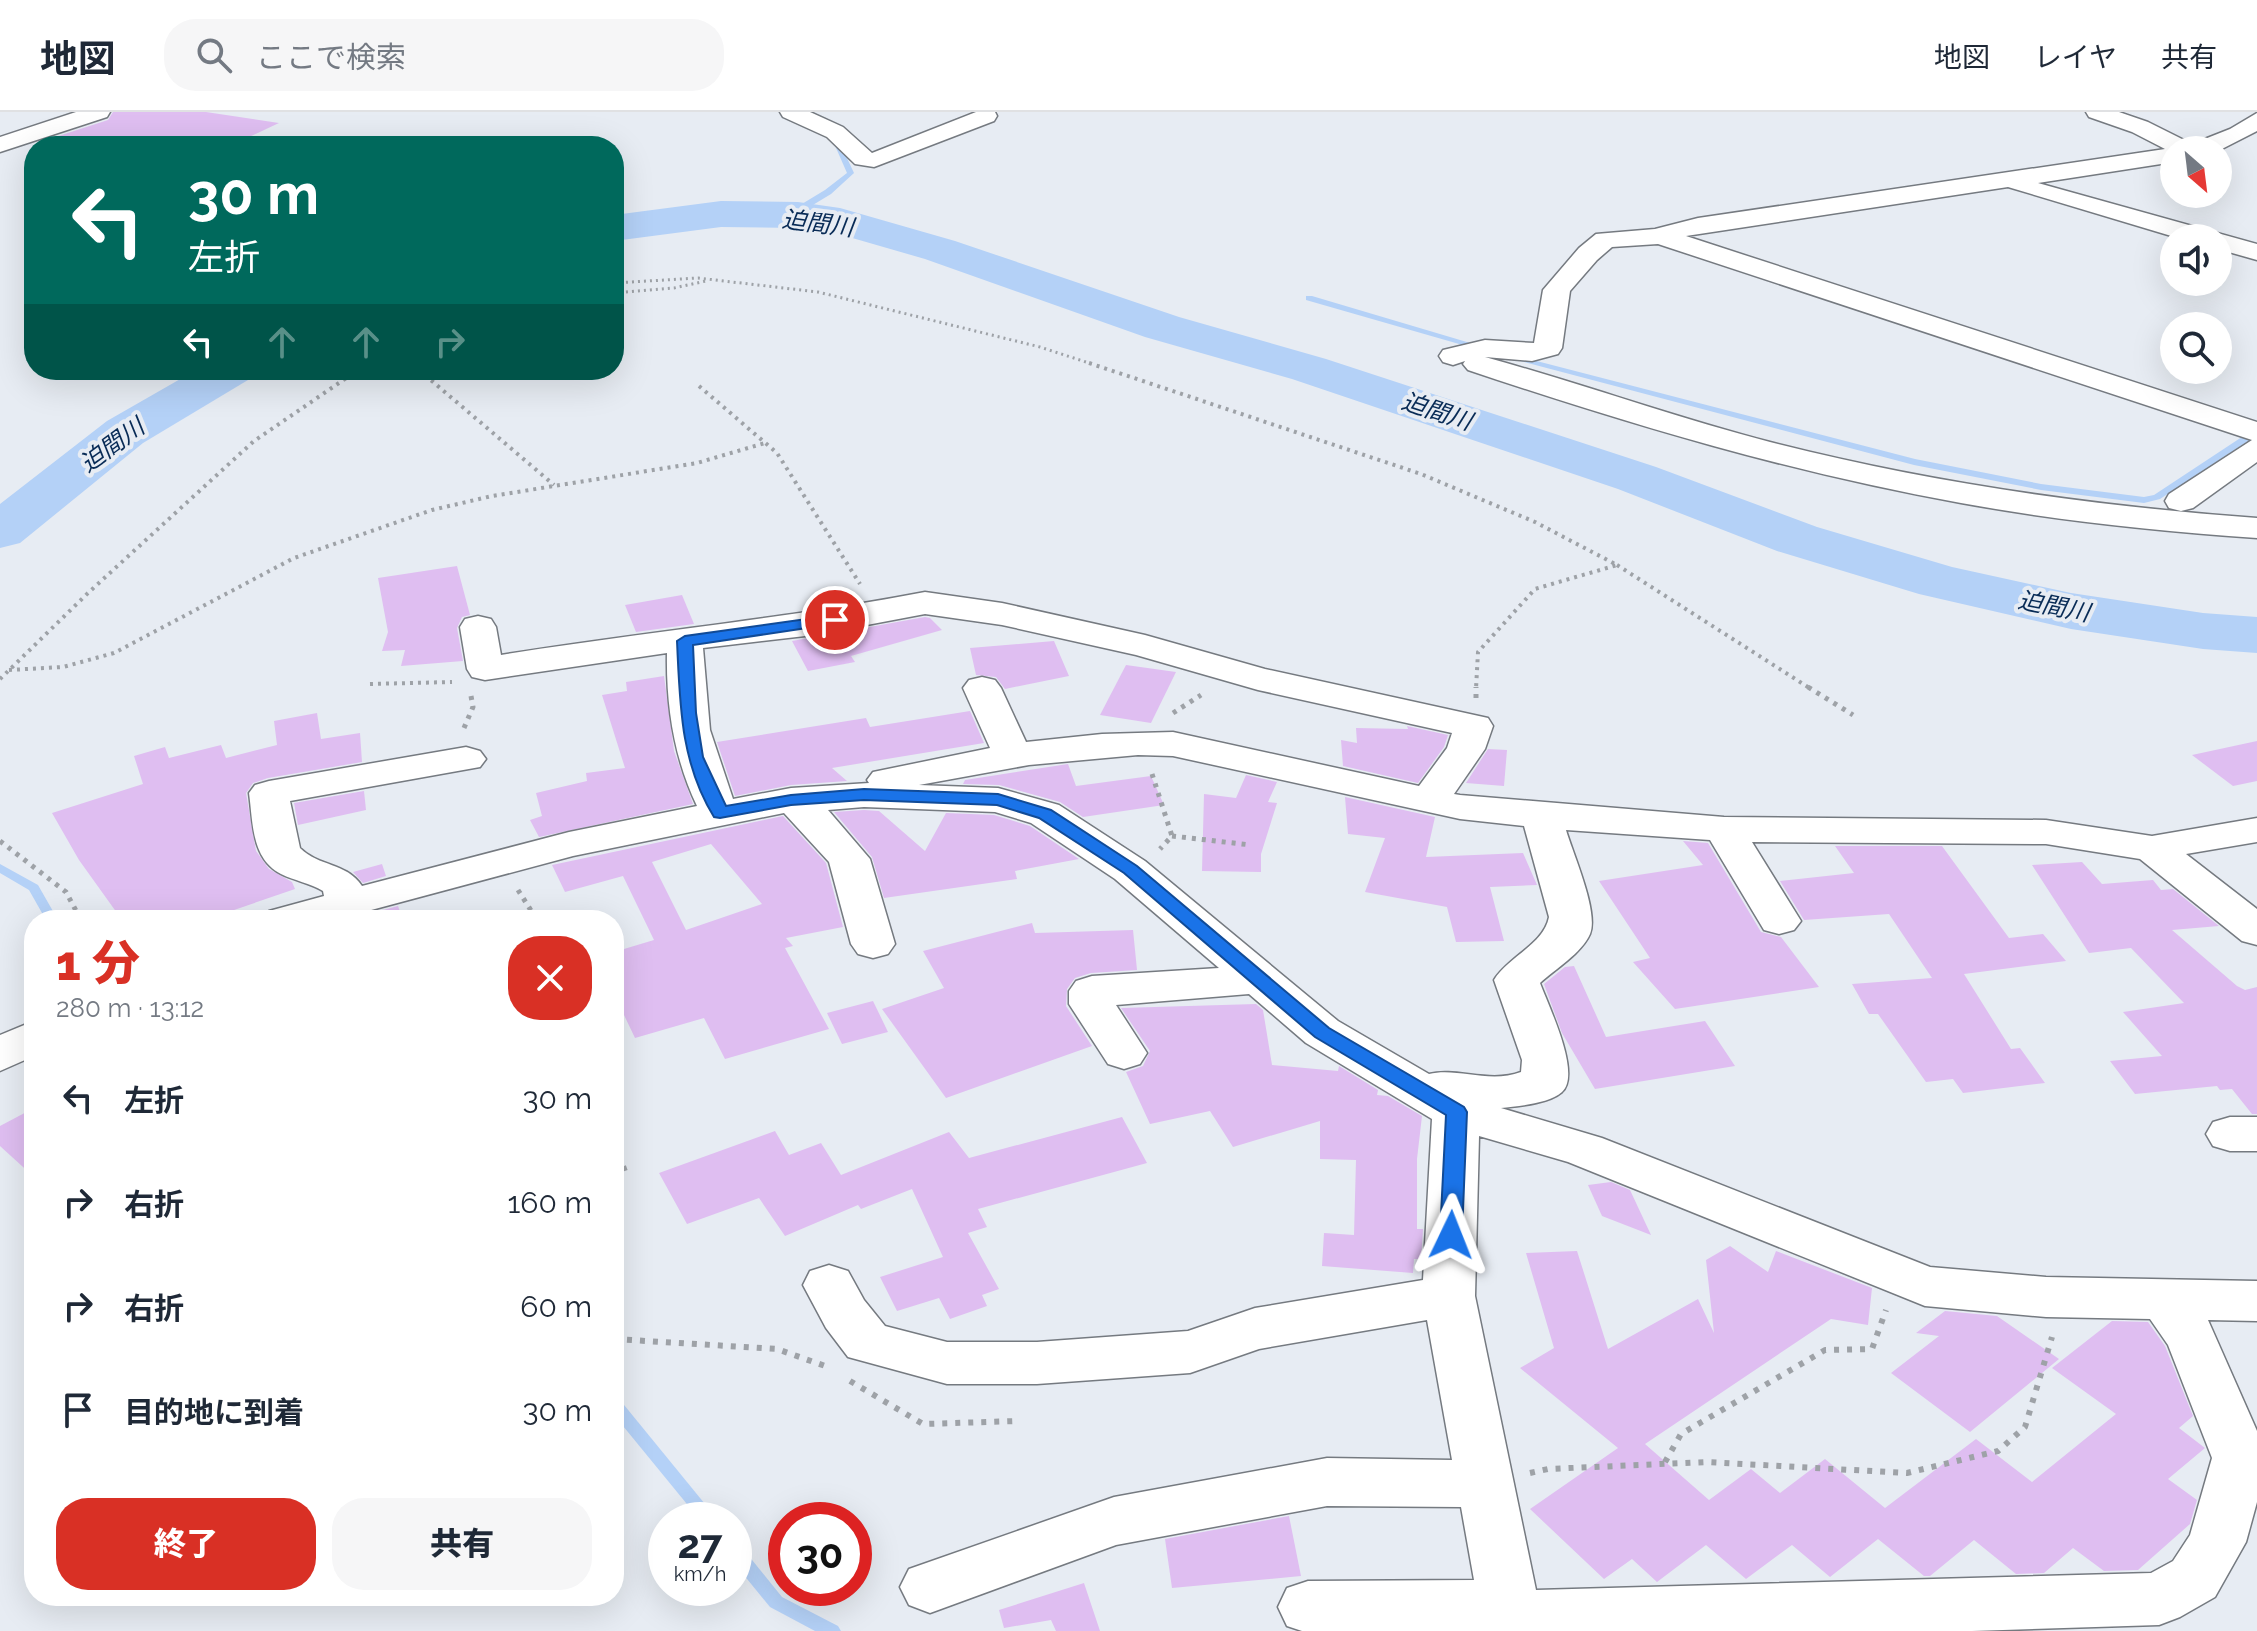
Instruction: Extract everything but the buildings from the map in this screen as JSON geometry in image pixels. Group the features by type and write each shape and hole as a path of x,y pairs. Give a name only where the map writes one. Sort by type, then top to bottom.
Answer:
{"street":[{"path":"27,136 99,112"},
{"path":"791,112 835,132 863,159 874,160 986,116"},
{"path":"2097,112 2160,137"},
{"path":"2232,136 2257,120"},
{"path":"0,145 24,137"},
{"path":"1660,236 1698,226 2160,157"},
{"path":"2007,182 2160,225"},
{"path":"2257,432 1660,236 1605,240 1588,254 1557,290 1548,348 1544,351 1536,353 1494,348 1453,356 1633,412 1779,452 1907,482 2105,516 2257,528"},
{"path":"2232,245 2257,252"},
{"path":"2181,501 2257,448"},
{"path":"478,627 477,676 606,649 814,624 925,603 989,612 1145,646 1250,677 1474,726 1466,749 1429,800"},
{"path":"685,641 688,713 695,757 720,813"},
{"path":"982,688 1013,757"},
{"path":"864,795 874,782 959,764 1150,743 1218,751 1460,807 1541,816 1724,829 2046,832 2152,848 2257,830"},
{"path":"347,902 346,893 330,875 293,867 280,851 269,793 466,759"},
{"path":"319,910 569,844 791,800 864,795 998,800 1045,814 1136,874 1322,1032 1436,1100 1585,1150 1925,1286 2046,1297 2257,1301"},
{"path":"791,800 807,811 849,859 873,944"},
{"path":"1436,1100 1449,1088 1481,1094 1521,1090 1545,1081 1545,1060 1516,980 1568,934 1571,917 1541,816"},
{"path":"1724,829 1779,921"},
{"path":"2152,848 2257,931"},
{"path":"1124,1053 1092,1004 1092,991 1259,979"},
{"path":"0,1055 24,1042"},
{"path":"1436,1100 1449,1296 1511,1619"},
{"path":"829,1285 845,1314 867,1342 947,1363 1037,1363 1190,1352 1255,1329 1449,1296"},
{"path":"1308,1607 1511,1619 2159,1599 2194,1579 2217,1542 2240,1458 2192,1339 2164,1297"},
{"path":"930,1587 1114,1521 1327,1482 1486,1484"}],"path":[{"path":"624,282 659,278 711,279 818,292 1040,347 1421,474 1535,522 1617,565 1853,715"},
{"path":"624,292 674,288 711,279"},
{"path":"0,679 88,593 254,441 343,380"},
{"path":"431,380 555,485"},
{"path":"699,386 777,453 878,612"},
{"path":"9,670 47,671 89,663 114,653 294,558 432,510 555,485 697,463 765,443"},
{"path":"1474,726 1478,652 1535,589 1617,565"},
{"path":"370,684 477,676 473,707 461,735 466,759"},
{"path":"1172,836 1150,743 1177,708 1195,697 1250,677"},
{"path":"1172,836 1251,845"},
{"path":"1136,874 1172,836"},
{"path":"0,841 66,892 76,910"},
{"path":"624,1169 627,1177"},
{"path":"1665,1462 1681,1434 1825,1350 1872,1349 1899,1275"},
{"path":"1486,1484 1548,1469 1707,1462 1907,1473 1998,1451 2025,1427 2059,1315 2046,1297"},
{"path":"624,1340 673,1347 779,1347 834,1371"},
{"path":"847,1379 923,1424 1017,1421"}],"waterway":[{"path":"790,215 828,192 851,173 836,141"},
{"name":"迫間川","path":"624,227 721,214 798,215 840,221 940,250 1162,327 1309,369 1637,478 1797,539 1939,582 2071,611 2203,631 2257,635"},
{"path":"1309,298 1483,348"},
{"path":"1516,357 1914,462 2041,487 2144,500 2157,497 2257,431"},
{"name":"迫間川","path":"0,531 125,432 214,380"},
{"path":"0,868 34,888 46,910"},
{"path":"624,1416 695,1502"},
{"path":"752,1572 776,1602 832,1631"}],"route":[{"path":"835,620 685,641 688,713 695,757 720,813 791,800 864,795 998,800 1045,814 1130,870 1322,1032 1456,1112 1451,1235"}]}
